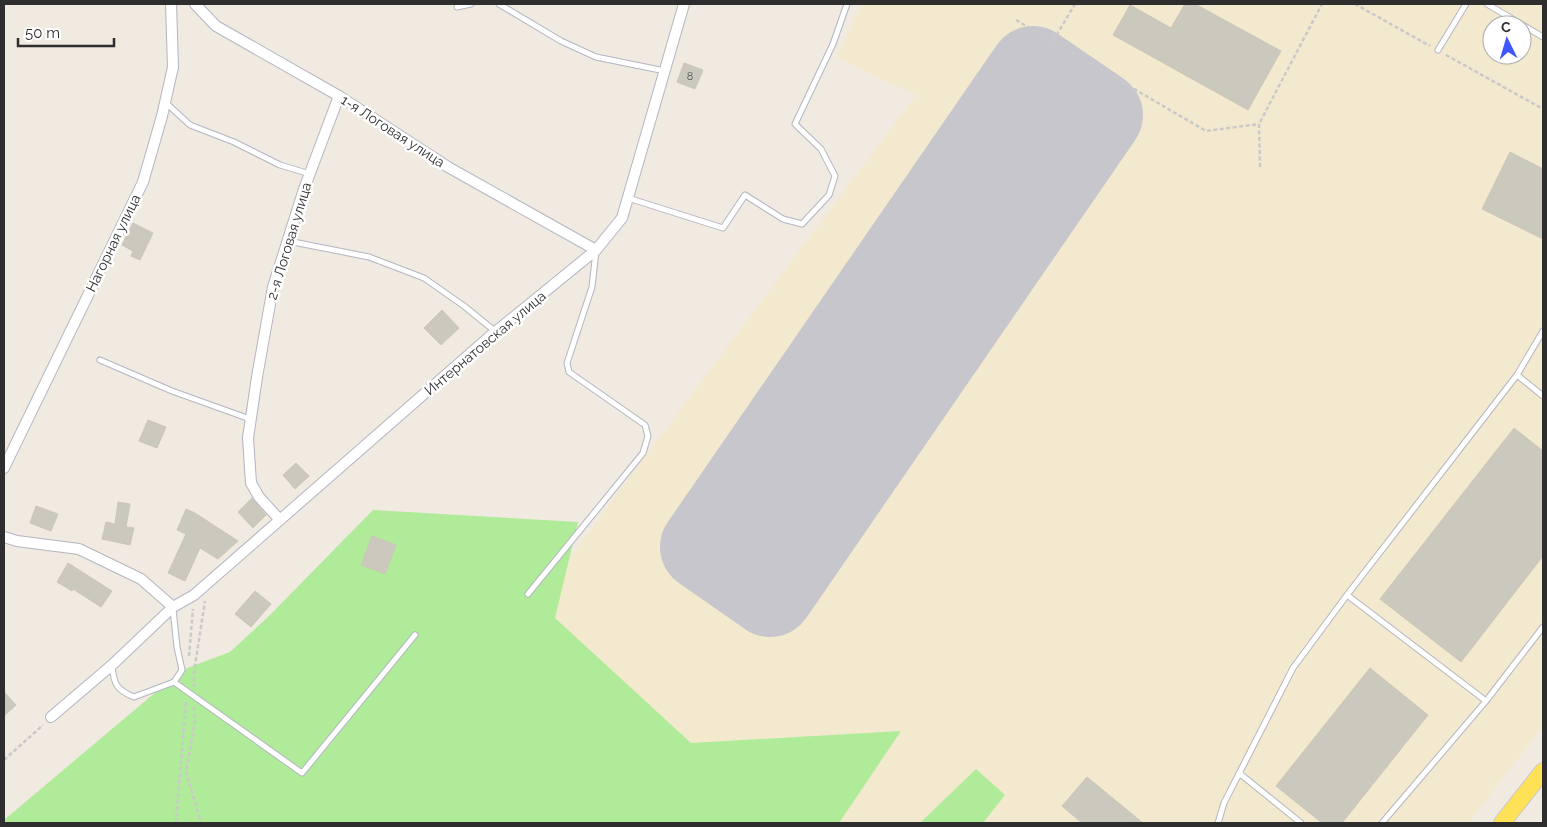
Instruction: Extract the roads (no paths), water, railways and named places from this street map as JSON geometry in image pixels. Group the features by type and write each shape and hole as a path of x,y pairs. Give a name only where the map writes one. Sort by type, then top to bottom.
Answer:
{"main road":[{"path":"1502,823 1543,771"}],"street":[{"name":"Нагорная улица","path":"4,468 143,182 173,67 170,4"},
{"name":"1-я Логовая улица","path":"195,4 216,26 339,96 448,166 596,250"},
{"name":"Интернатовская улица","path":"51,717 112,666 173,607 194,595 496,332 596,250 622,218 684,4"},
{"name":"2-я Логовая улица","path":"280,520 259,497 251,483 248,438 256,377 273,287 310,174 339,96"},
{"path":"4,537 17,541 79,549 141,579 173,607"}],"lane":[{"path":"457,7 471,4"},
{"path":"499,4 561,41 596,57 664,71"},
{"path":"628,198 722,228 745,195 783,219 802,224 829,195 835,176 821,149 795,124 832,44 847,4"},
{"path":"1438,50 1466,4"},
{"path":"1487,4 1543,37"},
{"path":"165,102 190,125 234,142 280,165 310,174"},
{"path":"288,241 369,257 424,278 464,306 496,332"},
{"path":"528,594 644,452 648,436 645,425 569,372 567,363 592,287 596,250"},
{"path":"1218,823 1224,803 1293,668 1517,375 1543,332"},
{"path":"100,360 172,391 251,420"},
{"path":"1517,375 1543,396"},
{"path":"1347,595 1486,701"},
{"path":"112,666 114,682 123,692 134,697 174,682 182,670 173,607"},
{"path":"1382,823 1486,701 1543,627"},
{"path":"174,682 302,773 415,635"},
{"path":"1239,773 1301,823"}]}
